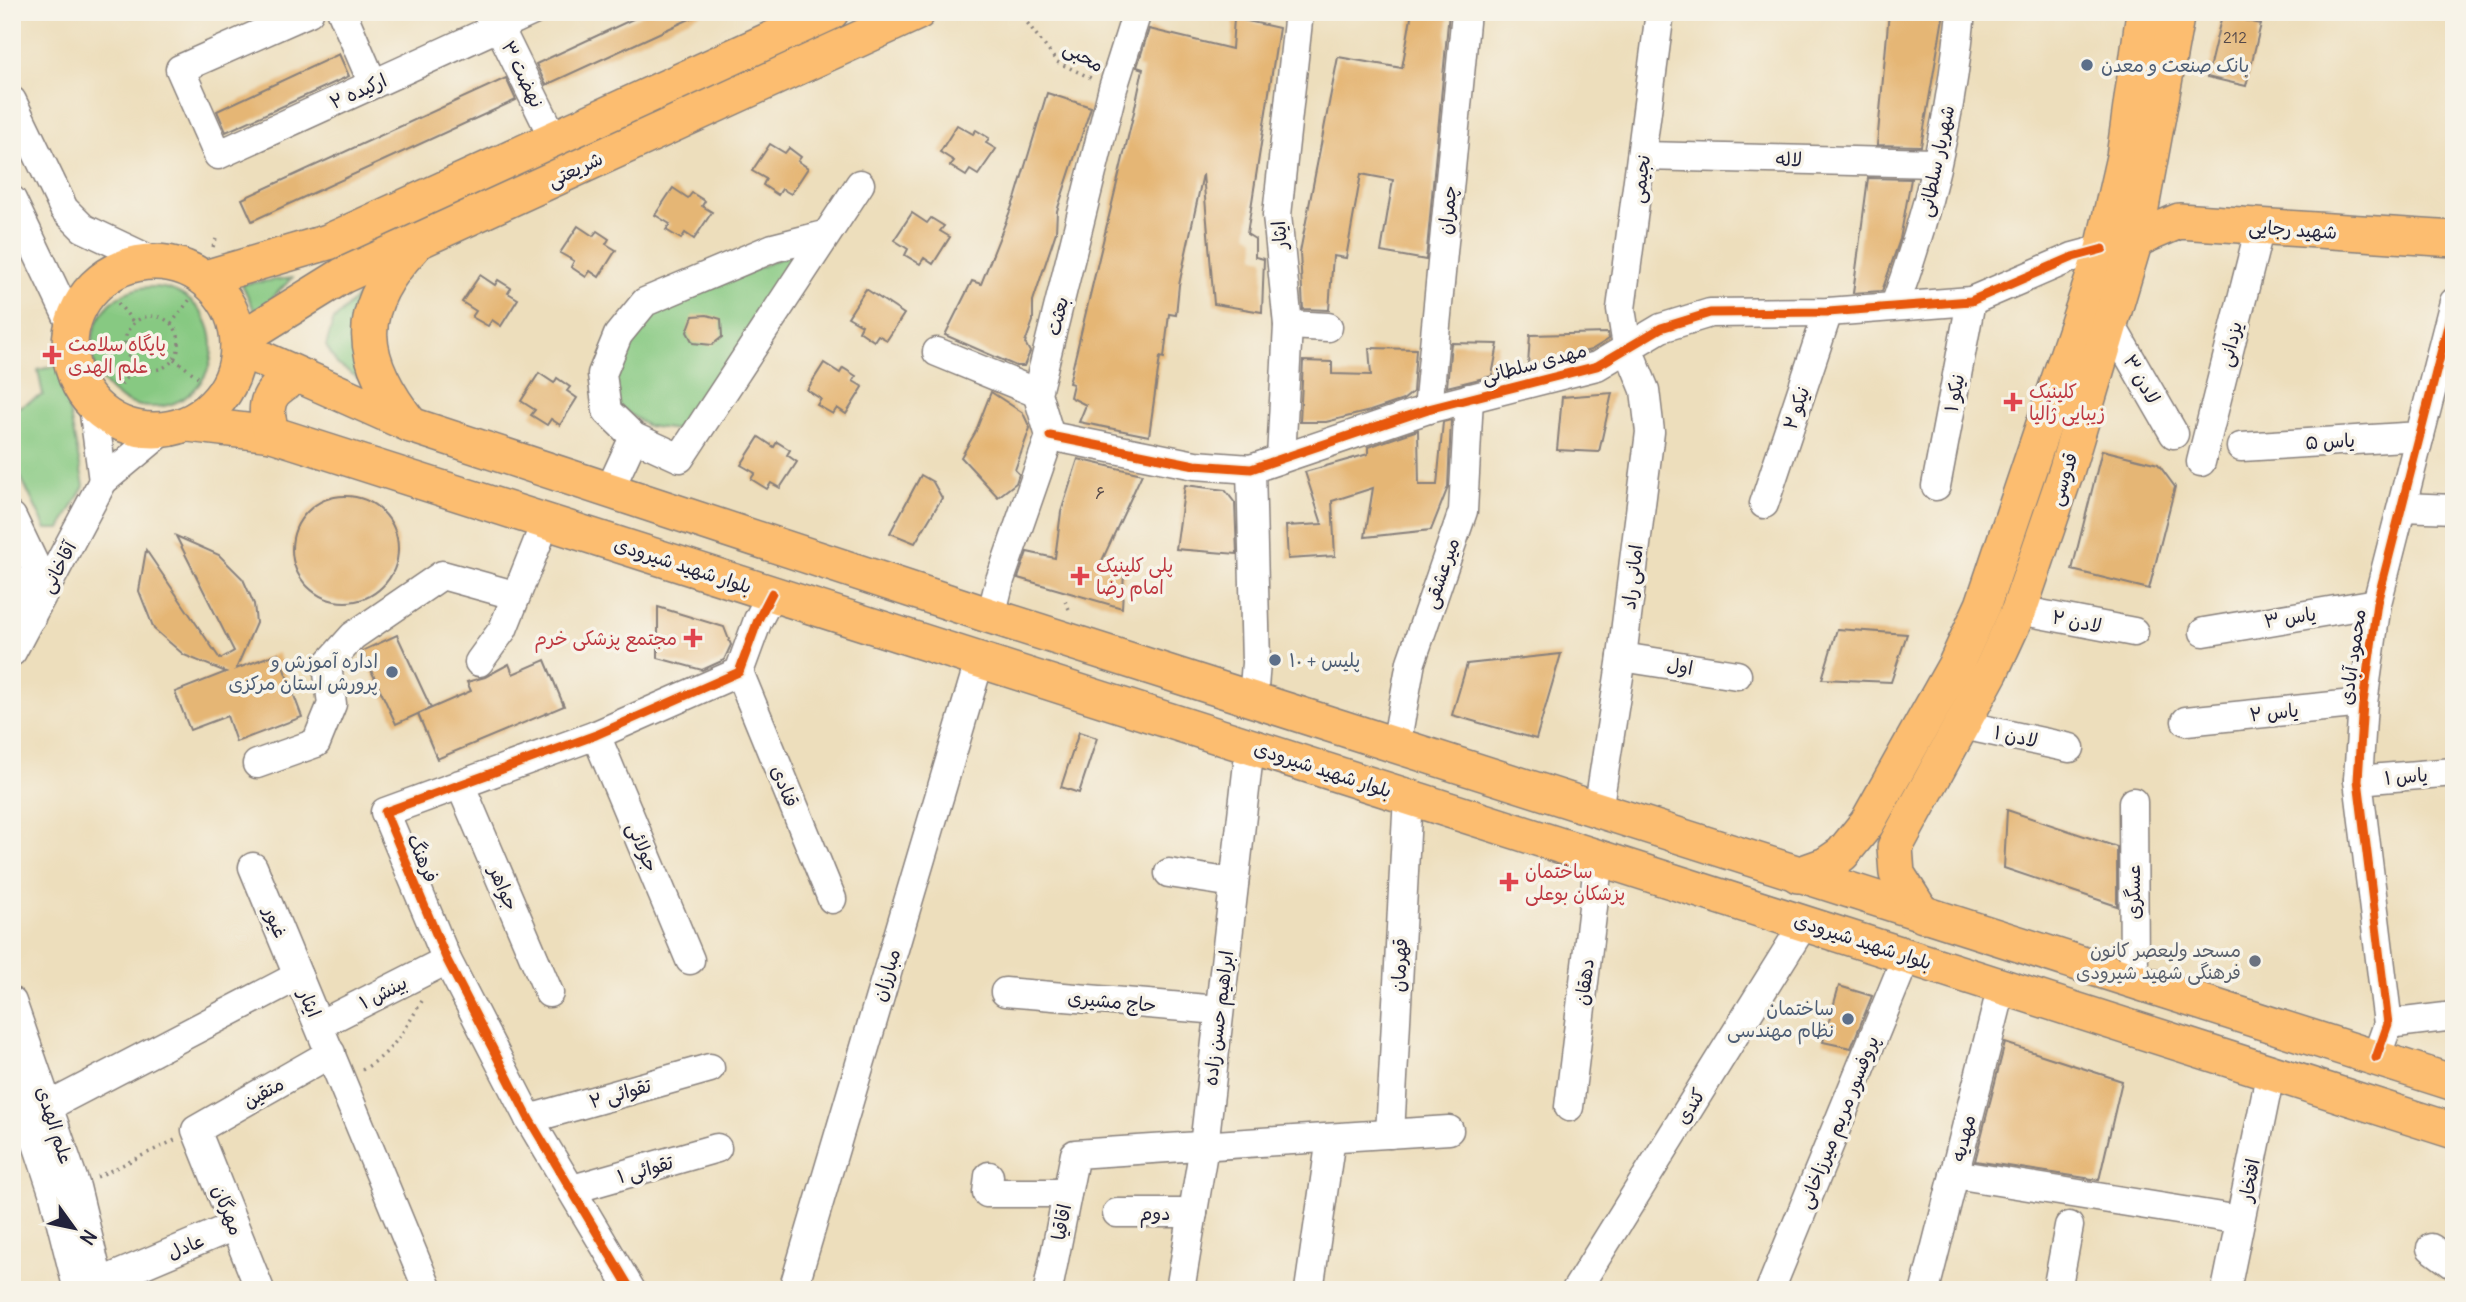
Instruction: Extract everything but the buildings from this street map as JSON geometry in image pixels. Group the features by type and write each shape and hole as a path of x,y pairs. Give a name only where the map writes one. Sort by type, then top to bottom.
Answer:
{"main road":[{"name":"شریعتی","path":"205,278 328,242 831,12"},
{"name":"شریعتی","path":"239,344 342,276 918,12"},
{"name":"قدوسی","path":"1895,847 1963,724 2019,610 2066,472 2110,323 2119,245 2124,157 2144,12"},
{"name":"قدوسی","path":"1798,875 1826,865 1842,855 1867,823 1956,664 1983,605 2119,245 2147,191 2177,12"},
{"path":"2147,191 2179,221"},
{"name":"شهید رجایی","path":"2119,245 2179,221 2454,239"},
{"path":"411,425 389,397 373,361 369,337 372,309 388,273 418,241"},
{"path":"328,242 318,257 319,266 325,273 342,276"},
{"path":"107,396 77,383 70,356 73,328 82,302 100,281 125,267 153,261 181,265 205,278 222,295 234,316 239,344 237,365 227,390 210,410 176,427"},
{"path":"239,344 297,376 411,425 991,616 2454,1083"},
{"path":"272,434 267,416 269,398 281,384 297,376"},
{"name":"بلوار شهید شیرودی","path":"107,396 114,421 138,430 176,427 272,434 2271,1070 2454,1131"},
{"path":"1867,823 1865,847 1871,852 1886,854 1895,847"},
{"path":"1895,847 1897,874 1923,915"}],"street":[{"name":"ارکیده ۲","path":"309,12 180,69 218,155 373,84 493,20 531,12"},
{"path":"342,12 373,84"},
{"name":"بعثت","path":"1037,393 1113,88 1138,12"},
{"name":"ایثار","path":"1281,458 1288,325 1277,215 1299,12"},
{"name":"چمران","path":"1428,409 1466,12"},
{"name":"نجیمی","path":"1627,346 1620,309 1643,156 1660,12"},
{"name":"شهریار سلطانی","path":"1895,305 1919,238 1956,70 1961,12"},
{"name":"نهضت ۳","path":"493,20 554,139"},
{"path":"12,101 64,209 83,228 153,261"},
{"name":"لاله","path":"1643,156 1935,163"},
{"path":"824,235 773,248 645,302 618,335 602,374 607,411 634,437 680,458 860,184"},
{"path":"12,200 73,328"},
{"name":"یزدانی","path":"2201,461 2260,227"},
{"name":"مهدی سلطانی","path":"1050,436 1195,464 1251,469 1428,409 1597,366 1661,328 1710,313 1828,312 1971,301 2073,257 2119,245"},
{"name":"نیکو ۱","path":"1936,486 1971,301"},
{"name":"محمود آبادی","path":"2388,1024 2358,780 2363,703 2377,603 2454,302"},
{"name":"نیکو ۲","path":"1764,504 1828,312"},
{"name":"لادن ۳","path":"2110,323 2174,434"},
{"path":"1288,325 1328,327"},
{"name":"امانی راد","path":"1598,811 1622,657 1650,432 1645,390 1627,346"},
{"path":"937,352 1037,393 1050,436 1000,580 991,616"},
{"path":"103,481 107,396"},
{"name":"میرعشقی","path":"1396,745 1411,662 1463,511 1469,398"},
{"path":"103,481 176,427"},
{"name":"یاس ۵","path":"2241,447 2420,436"},
{"path":"610,489 634,437"},
{"path":"1251,469 1256,663 1253,699"},
{"name":"آقاخانی","path":"12,652 103,481"},
{"path":"2402,507 2454,509"},
{"path":"12,517 46,588"},
{"path":"479,662 503,628 546,521"},
{"path":"257,764 316,743 332,704 327,665 354,636 442,575 514,595"},
{"path":"12,579 31,618"},
{"path":"738,671 772,593"},
{"name":"یاس ۳","path":"2204,632 2377,603"},
{"name":"لادن ۲","path":"2019,610 2134,632"},
{"name":"اول","path":"1622,657 1737,675"},
{"name":"مبارزان","path":"793,1290 979,659"},
{"name":"فرهنگ","path":"631,1290 529,1119 447,960 385,812 596,735 738,671"},
{"name":"قنادی","path":"738,671 832,900"},
{"name":"یاس ۲","path":"2186,721 2363,703"},
{"name":"لادن ۱","path":"1963,724 2070,747"},
{"name":"جولائی","path":"596,735 690,960"},
{"name":"ابراهیم حسن زاده","path":"1180,1290 1204,1146 1250,746"},
{"name":"یاس ۱","path":"2358,780 2454,772"},
{"name":"جواهر","path":"460,784 549,993"},
{"name":"قهرمان","path":"1390,1134 1408,796"},
{"name":"عسگری","path":"2133,802 2134,982"},
{"name":"دهقان","path":"1569,1107 1599,857"},
{"name":"غیور","path":"253,867 298,976"},
{"path":"1169,873 1234,883"},
{"name":"کندی","path":"1576,1290 1805,922"},
{"name":"پروفسور مریم میرزاخانی","path":"1770,1290 1907,955"},
{"name":"بینش ۱","path":"318,1024 447,960"},
{"name":"ایثار","path":"49,1106 298,976 428,1290"},
{"name":"مهدیه","path":"1925,1290 2002,986"},
{"name":"حاج مشیری","path":"1005,992 1219,1010"},
{"name":"علم الهدی","path":"12,1002 76,1187 93,1288"},
{"path":"2376,1058 2388,1024 2454,1016"},
{"name":"متقین","path":"196,1130 331,1054"},
{"name":"علم الهدی","path":"12,1068 54,1195 93,1288"},
{"name":"تقوائی ۲","path":"529,1119 710,1068"},
{"name":"افتخار","path":"2226,1290 2271,1070"},
{"name":"مهرگان","path":"196,1130 260,1290"},
{"path":"1204,1146 1448,1130"},
{"path":"1309,1290 1331,1138"},
{"name":"اقاقیا","path":"1048,1290 1075,1154 1204,1146"},
{"name":"تقوائی ۱","path":"573,1189 717,1148"},
{"path":"1954,1174 2240,1220"},
{"path":"989,1176 987,1193 1067,1192"},
{"name":"دوم","path":"1117,1213 1193,1213"},
{"name":"عادل","path":"93,1288 234,1226"},
{"path":"2057,1290 2069,1226"},
{"path":"2431,1248 2454,1265"}],"path":[{"path":"118,303 134,323"},
{"path":"149,317 171,324 179,341 174,359 168,365 152,371 136,365 125,345 134,323 149,317"},
{"path":"174,359 198,377"},
{"path":"107,396 136,365"},
{"path":"1065,601 1069,609"},
{"path":"342,1081 376,1062 398,1042 423,1000"},
{"path":"76,1187 196,1130"}],"green space":[{"path":"807,247 685,431 647,426 617,405 612,374 626,342 654,312"},
{"path":"292,278 256,314 242,284"},
{"path":"152,287 175,291 195,304 208,324 212,347 208,370 195,390 175,403 152,407 129,403 109,390 96,370 92,347 96,324 109,304 129,291"},
{"path":"360,294 354,341 365,383 337,364 326,346 333,321"},
{"path":"60,365 84,486 60,529 46,529 12,459 12,410 43,395 38,370"}],"cycle path":[{"path":"1050,436 1195,465 1251,469 1428,409 1597,366 1661,328 1710,313 1828,312 1971,301 2073,257 2103,249"},
{"path":"2376,1058 2388,1024 2358,780 2363,703 2377,603 2454,302"},
{"path":"631,1290 529,1119 447,960 385,812 596,735 739,672 758,620 772,593"}],"place":[{"name":"بانک صنعت و معدن","path":"2087,65"},
{"name":"پایگاه سلامت علم الهدی","path":"52,355"},
{"name":"کلینیک زیبایی ژالیا","path":"2013,402"},
{"name":"پلی کلینیک امام رضا","path":"1080,576"},
{"name":"مجتمع پزشکی خرم","path":"693,638"},
{"name":"پلیس + ۱۰","path":"1275,660"},
{"name":"اداره آموزش و پرورش استان مرکزی","path":"392,672"},
{"name":"ساختمان پزشکان بوعلی","path":"1509,882"},
{"name":"مسجد ولیعصر کانون فرهنگی شهید شیرودی","path":"2255,961"},
{"name":"ساختمان نظام مهندسی","path":"1848,1019"}]}
